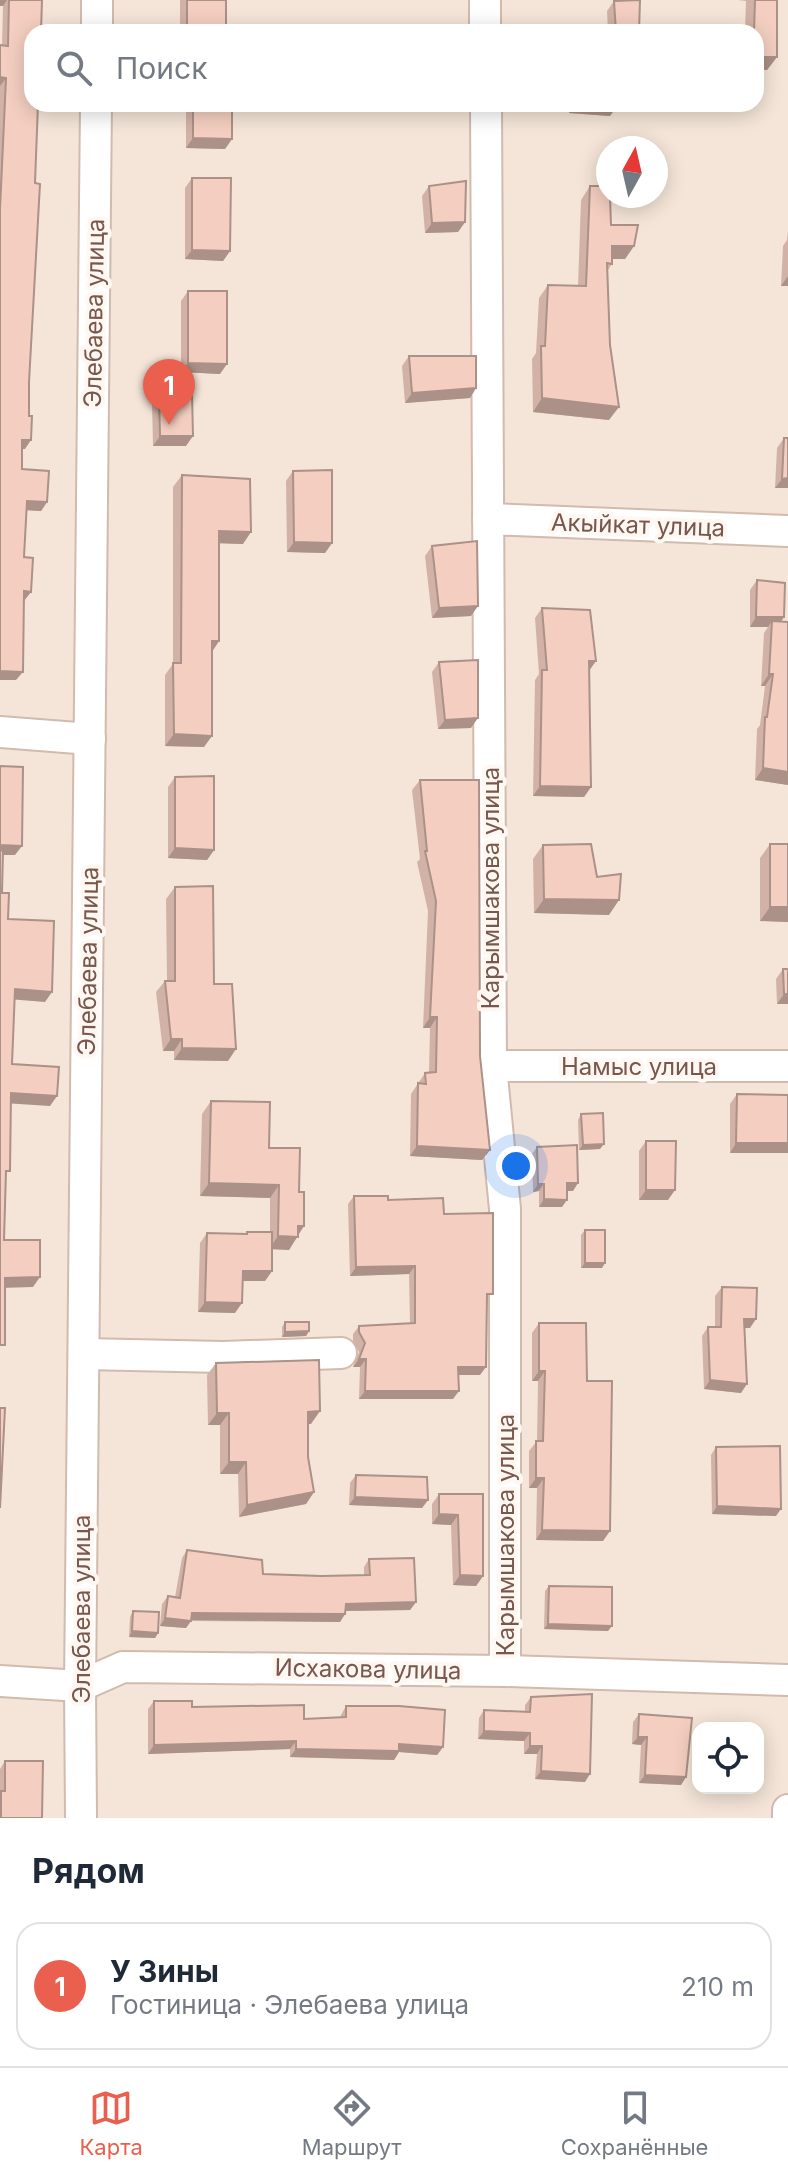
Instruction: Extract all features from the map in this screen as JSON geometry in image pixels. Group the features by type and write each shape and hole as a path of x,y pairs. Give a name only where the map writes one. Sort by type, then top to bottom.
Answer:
{"street":[{"path":"97,0 97,24"},
{"path":"485,0 485,24"},
{"name":"Элебаева улица","path":"81,1818 96,112"},
{"name":"Карымшакова улица","path":"486,112 491,1066 505,1209 505,1671"},
{"name":"Акыйкат улица","path":"488,519 788,531"},
{"path":"0,732 90,739"},
{"name":"Намыс улица","path":"491,1066 788,1066"},
{"path":"84,1354 223,1357 341,1353"},
{"name":"Исхакова улица","path":"0,1681 80,1686 123,1667 505,1671 788,1680"},
{"path":"788,1810 788,1818"}],"shaded area":[{"path":"0,0 788,0 788,1818 0,1818"}],"building":[{"path":"9,0 42,0 41,24 24,24 24,112 38,112 35,183 40,184 29,382 31,440 22,440 22,469 49,471 47,502 27,501 24,557 33,558 31,592 24,591 23,672 0,671 0,209 6,78 0,77 0,45 8,46"},
{"path":"187,0 226,0 226,24 187,24"},
{"path":"640,0 639,24 615,24 614,1"},
{"path":"755,0 777,0 777,57 764,57 764,24 754,24"},
{"path":"193,112 232,112 232,139 193,138"},
{"path":"192,178 231,178 230,251 192,250"},
{"path":"466,181 465,222 432,223 429,186"},
{"path":"590,186 596,186 596,208 610,208 611,225 638,225 634,246 612,246 612,264 607,263 610,345 619,407 542,398 541,346 545,346 548,285 586,286"},
{"path":"188,291 227,291 227,364 188,363"},
{"path":"409,356 476,356 476,388 412,393"},
{"path":"192,393 193,436 160,436 159,394"},
{"path":"784,438 788,438 788,478 782,479"},
{"path":"332,470 332,543 294,542 293,471"},
{"path":"182,475 250,479 251,532 219,531 219,641 212,641 212,736 174,734 173,663 181,663"},
{"path":"477,541 478,606 439,608 432,546"},
{"path":"757,580 785,583 784,617 756,617"},
{"path":"542,608 590,610 596,661 589,661 591,787 540,786 542,670 547,670"},
{"path":"772,621 788,622 788,772 763,768 765,717 773,674 769,674"},
{"path":"478,660 478,718 445,720 439,662"},
{"path":"0,766 23,767 22,846 0,845"},
{"path":"214,776 214,850 175,848 175,777"},
{"path":"420,780 479,780 480,1056 490,1150 417,1146 418,1083 426,1084 425,1073 436,1072 437,1017 430,1017 436,901 425,851"},
{"path":"591,844 597,877 621,874 619,900 544,899 543,845"},
{"path":"770,844 788,844 788,907 770,907"},
{"path":"0,850 3,851 2,893 9,893 8,919 54,921 52,992 15,989 12,1064 59,1067 57,1096 11,1093 10,1171 6,1171 4,1240 40,1240 40,1277 5,1278 5,1345 0,1345"},
{"path":"213,886 214,984 232,984 236,1049 182,1048 182,1039 171,1039 165,981 175,981 175,887"},
{"path":"783,969 788,969 788,994 784,994"},
{"path":"737,1094 788,1095 788,1143 736,1143"},
{"path":"211,1101 270,1102 269,1148 300,1148 299,1192 304,1192 304,1226 298,1226 298,1237 278,1236 279,1185 209,1183"},
{"path":"603,1113 604,1144 583,1145 581,1114"},
{"path":"646,1141 676,1141 675,1190 646,1190"},
{"path":"577,1145 578,1183 567,1183 567,1200 544,1199 544,1184 538,1184 537,1147"},
{"path":"354,1196 388,1196 388,1200 443,1198 444,1214 493,1213 493,1294 487,1294 486,1367 458,1367 459,1391 365,1391 366,1359 359,1359 365,1343 359,1326 415,1323 415,1266 356,1267"},
{"path":"585,1230 605,1230 605,1263 585,1263"},
{"path":"272,1232 272,1271 243,1271 242,1303 205,1302 207,1233"},
{"path":"722,1287 757,1288 756,1319 744,1319 747,1384 710,1380 708,1327 721,1327"},
{"path":"285,1322 309,1322 309,1331 285,1332"},
{"path":"539,1323 586,1323 587,1381 612,1381 610,1531 542,1530 544,1478 536,1478 536,1441 543,1441 545,1371 539,1371"},
{"path":"319,1360 320,1411 308,1412 308,1457 314,1492 247,1505 246,1462 229,1462 229,1413 217,1413 216,1363"},
{"path":"0,1408 5,1408 0,1508"},
{"path":"780,1446 781,1509 717,1506 716,1447"},
{"path":"356,1475 427,1477 428,1500 355,1497"},
{"path":"439,1494 483,1494 483,1576 460,1575 458,1515 439,1514"},
{"path":"187,1550 262,1560 263,1574 370,1575 369,1559 414,1558 416,1602 346,1604 345,1614 192,1613 191,1621 165,1618 168,1596 180,1598"},
{"path":"549,1586 612,1587 612,1626 548,1624"},
{"path":"133,1611 159,1612 158,1633 132,1631"},
{"path":"592,1694 590,1774 541,1771 542,1746 530,1746 530,1733 484,1731 484,1710 530,1712 531,1697"},
{"path":"154,1701 192,1701 192,1707 304,1705 304,1719 346,1717 346,1706 445,1710 443,1747 399,1744 399,1751 296,1749 296,1741 154,1745"},
{"path":"639,1714 692,1718 686,1777 645,1775 647,1737 638,1737"},
{"path":"5,1761 43,1761 42,1818 1,1818"}],"place":[{"name":"У Зины","path":"169,425"}]}
